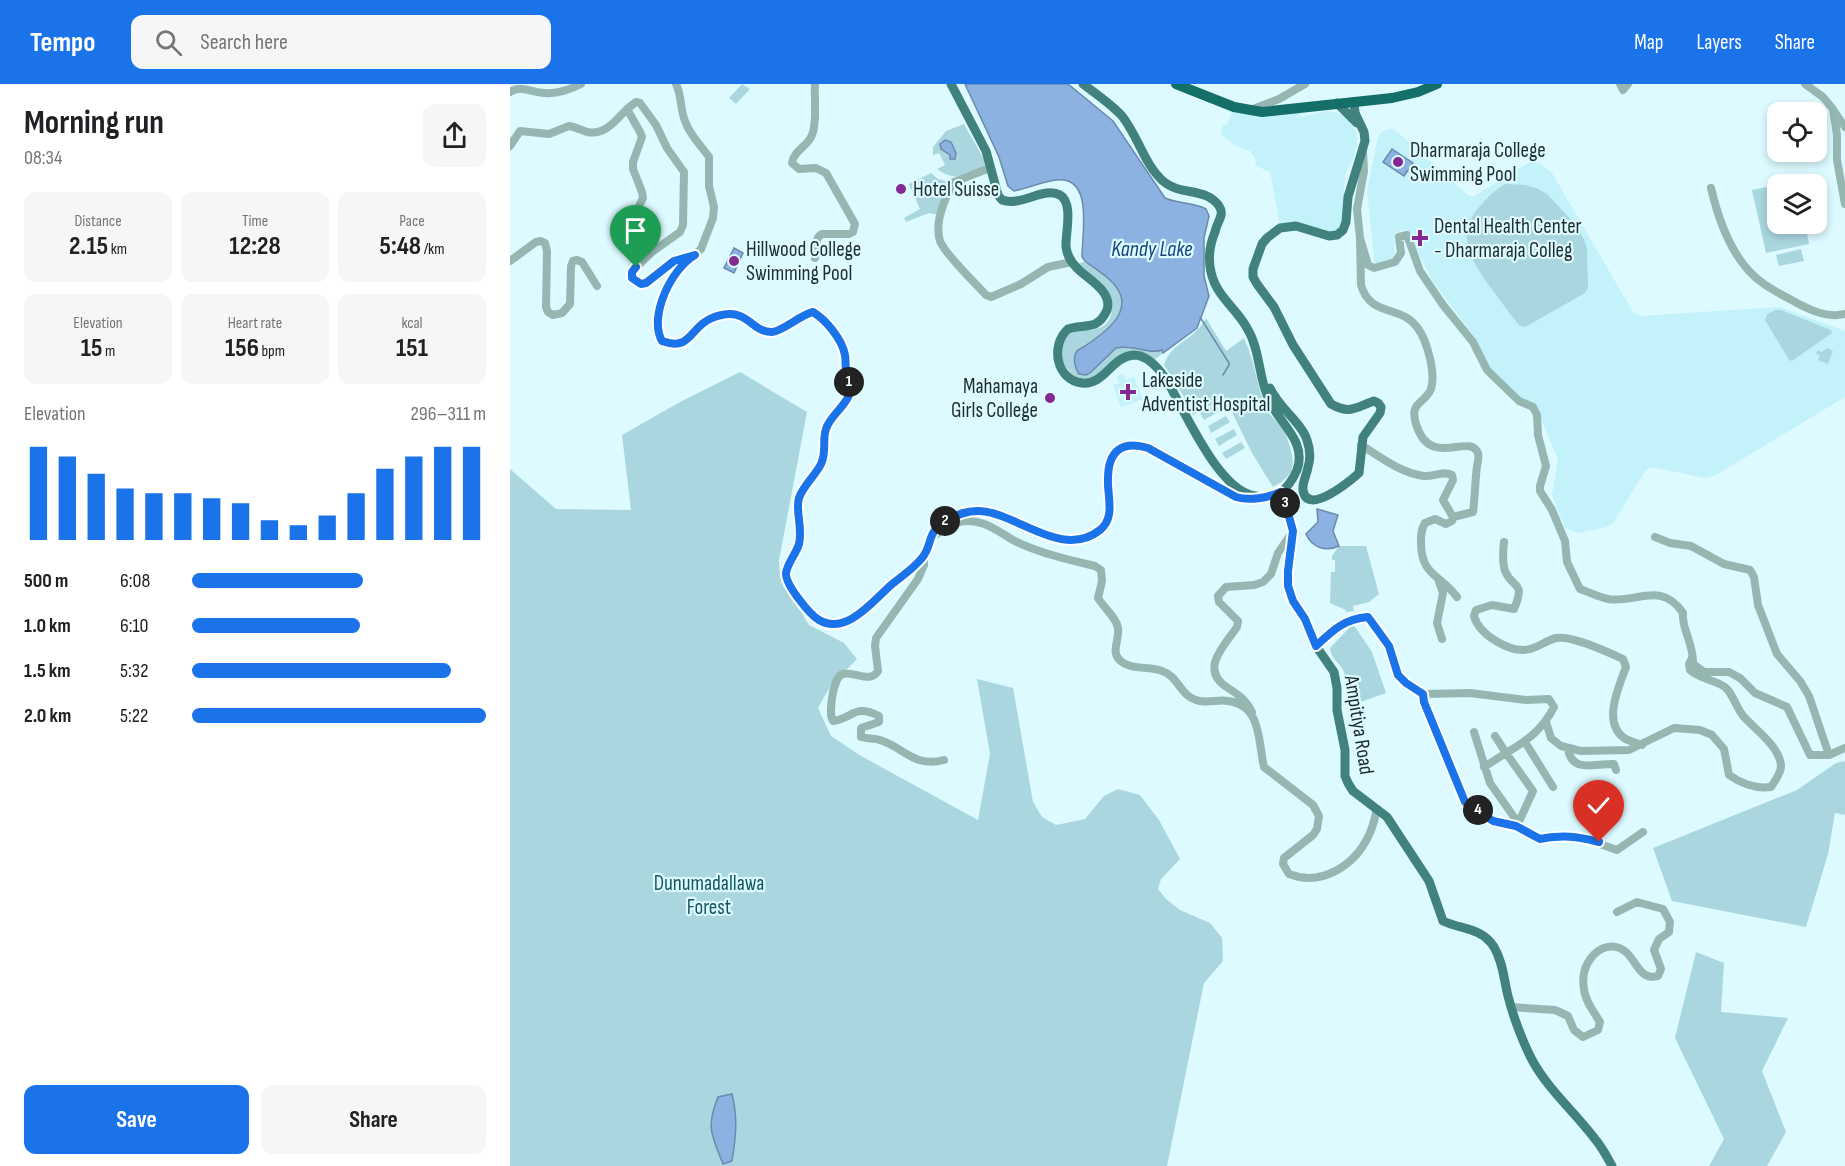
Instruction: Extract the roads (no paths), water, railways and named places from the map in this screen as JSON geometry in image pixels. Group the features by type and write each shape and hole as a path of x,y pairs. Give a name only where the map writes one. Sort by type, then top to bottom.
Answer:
{"highway":[{"path":"1176,84 1224,104 1249,110 1280,111 1392,98 1418,92 1437,84"}],"main road":[{"path":"951,84 986,151 998,195 1002,200 1014,202 1052,193 1062,196 1068,222 1066,248 1072,262 1101,290 1108,307 1103,318 1097,323 1071,328 1063,335 1057,357 1066,374 1076,382 1088,383 1098,379 1125,357 1134,355 1153,363 1166,379 1211,459 1223,475 1237,489 1248,495 1269,497 1280,492 1295,475 1299,449 1293,434 1270,402 1251,335 1238,312 1221,296 1211,272 1210,253 1221,209 1211,196 1172,188 1165,183 1156,174 1122,116 1083,84"},
{"path":"1263,379 1278,402 1305,433 1310,460 1303,487 1308,498 1318,500 1326,497 1359,473 1363,438 1380,413 1381,407 1374,401 1350,410 1331,404 1293,345 1274,307 1253,277 1253,269 1262,244 1280,228 1296,226 1329,236 1340,233 1346,225 1347,200 1363,151 1364,138 1364,132 1355,113 1354,102"},
{"path":"1337,103 1358,124 1364,138"},
{"name":"Ampitiya Road","path":"1280,492 1293,531 1288,586 1293,601 1305,619 1316,646 1334,672 1337,688 1336,710 1345,750 1347,783 1353,791 1387,817 1429,881 1443,921 1472,928 1484,935 1494,947 1501,964 1511,1007 1525,1045 1538,1070 1596,1139 1612,1166"}],"street":[{"path":"510,92 516,86 521,86 550,93 582,84"},
{"path":"676,84 686,124 697,144 709,157 709,186 714,207 713,218 701,249 678,270 667,288 660,307 659,336 662,341 680,344 690,339 709,319 725,314 745,317 763,330 774,332 805,314 813,312 822,318 840,342 845,353 850,385 849,394 828,424 825,431 825,451 821,463 799,497 801,530 799,544 786,575 788,581 801,601 818,620 840,623 853,618 869,606 924,556"},
{"path":"815,84 813,133 807,143 795,154 792,163 800,170 816,168 826,172 855,224 853,232 849,234 819,236 816,239 815,258"},
{"path":"1249,110 1279,99 1305,84"},
{"path":"1620,84 1623,90 1628,84"},
{"path":"1805,84 1823,97 1845,127"},
{"path":"510,146 520,131 549,134 569,126 586,132 603,131 636,102 640,103 656,125 671,154 682,166 683,225 680,232 636,267 632,272 632,278 636,282 646,283 674,261 695,255"},
{"path":"627,109 642,137 633,162 633,169 643,198 631,222"},
{"path":"1833,110 1837,135 1837,160 1845,204"},
{"path":"1363,151 1364,171 1357,210 1363,293 1377,308 1411,320 1418,328 1430,358 1431,388 1415,406 1416,427 1430,446 1446,448 1472,446 1479,458 1473,512 1453,517"},
{"path":"990,168 954,182 942,209 939,223 940,242 960,267 986,295 992,297 1021,284 1048,267 1072,262"},
{"path":"1711,188 1730,242 1746,266 1762,283 1809,310 1831,316 1845,314"},
{"path":"1360,238 1368,266 1374,268 1395,262 1401,253 1399,237 1407,235 1420,271 1443,305 1473,342 1487,370 1519,401 1533,407 1537,415 1538,435 1546,466 1540,491 1552,510 1565,541 1567,562 1580,589 1609,600 1647,595 1671,599 1683,612 1682,621 1694,654 1694,664 1704,672 1729,672 1740,678 1755,693 1787,707 1809,754 1829,755 1845,748"},
{"path":"510,261 536,242 545,243 547,251 546,307 553,315 562,313 570,304 573,261 582,262 597,286"},
{"path":"944,760 922,762 884,741 861,737 861,728 879,722 879,716 875,714 856,711 837,721 833,721 830,715 835,682 839,676 844,673 870,678 878,671 876,638 918,579 924,565 928,542 934,530 943,522 968,511 979,510 1047,535 1066,539 1095,534 1108,519 1110,509 1107,477 1112,461 1118,449 1131,444 1148,448 1243,500 1262,497"},
{"path":"1361,446 1407,471 1427,476 1443,473 1452,475 1453,480 1443,500 1453,517"},
{"path":"1453,517 1450,524 1435,519 1430,520 1423,526 1421,535 1422,559 1425,567 1456,597"},
{"path":"928,542 956,522 969,520 994,527 1014,540 1043,552 1095,566 1101,570 1102,581 1098,598 1116,621 1119,631 1114,652 1120,661 1128,666 1158,669 1168,673 1185,693 1195,700 1228,701 1241,705 1254,716"},
{"path":"1293,531 1278,553 1271,574 1263,582 1226,587 1218,596 1219,602 1238,621 1237,627 1215,659 1215,676 1221,684 1246,701 1258,726 1264,767 1313,805 1319,816 1317,829 1313,835 1284,858 1283,864 1289,874 1316,877 1336,872 1345,866 1369,837 1377,809"},
{"path":"1655,537 1670,543 1691,546 1724,564 1750,570 1755,577 1758,605 1777,654 1800,681 1809,696 1829,755"},
{"path":"1504,542 1505,572 1518,585 1519,590 1514,609 1492,605 1476,610 1474,616 1476,623 1481,630 1502,645 1528,650 1557,638 1591,644 1623,659 1626,667 1613,711 1616,727 1624,738 1642,745"},
{"path":"1439,581 1443,593 1437,623 1443,639"},
{"path":"1316,646 1334,629 1353,619 1368,617 1389,646 1398,675 1423,694 1470,693 1526,700 1549,699 1554,707 1546,722 1525,742 1484,767"},
{"path":"1546,722 1551,738 1561,746 1581,751 1629,750 1674,728 1700,730 1712,735 1724,749 1729,775 1740,783 1759,789 1771,787 1778,777 1781,766 1776,753 1759,731 1743,716 1726,687 1695,675 1689,670 1694,654"},
{"path":"1423,694 1424,702 1465,802 1493,821 1516,826 1540,839 1562,835 1576,836 1617,850 1643,832"},
{"path":"1474,732 1490,783 1514,817 1516,826"},
{"path":"1495,736 1533,790 1516,826"},
{"path":"1525,742 1553,787"},
{"path":"1568,749 1569,756 1575,764 1586,767 1614,764 1616,770"},
{"path":"1511,1007 1555,1011 1568,1016 1574,1030 1583,1037 1598,1029 1600,1022 1584,994 1583,979 1587,963 1597,950 1606,946 1616,947 1627,952 1646,976 1652,978 1658,975 1661,969 1654,950 1659,939 1669,932 1671,922 1663,909 1637,902 1617,912"}],"water":[{"name":"Kandy Lake","path":"965,84 1068,84 1113,121 1165,198 1206,209 1209,216 1204,238 1204,276 1209,296 1197,328 1163,353 1162,350 1116,348 1090,373 1079,374 1076,369 1075,354 1114,322 1122,306 1121,297 1110,280 1082,257 1083,208 1081,196 1076,187 1068,181 1056,180 1014,191 1008,186 999,157"},
{"path":"945,140 951,142 956,153 955,159 950,159 950,155 941,149 940,144"},
{"name":"Dharmaraja College Swimming Pool","path":"1392,149 1413,163 1404,176 1383,162"},
{"name":"Hillwood College Swimming Pool","path":"734,248 743,253 734,273 724,268"},
{"path":"1317,509 1338,515 1333,531 1339,546 1329,549 1320,548 1312,543 1306,534 1318,522"},
{"path":"732,1094 736,1120 735,1144 732,1161 723,1164 713,1138 711,1123 718,1097"}],"waterway":[{"path":"1200,317 1229,363 1223,375"}],"place":[{"name":"Dharmaraja College Swimming Pool","path":"1398,162"},
{"name":"Hotel Suisse","path":"901,189"},
{"name":"Dental Health Center - Dharmaraja Colleg","path":"1420,238"},
{"name":"Hillwood College Swimming Pool","path":"734,261"},
{"name":"Lakeside Adventist Hospital","path":"1128,392"},
{"name":"Mahamaya Girls College","path":"1050,398"}],"park label":[{"name":"Dunumadallawa Forest","path":"709,895"}]}
